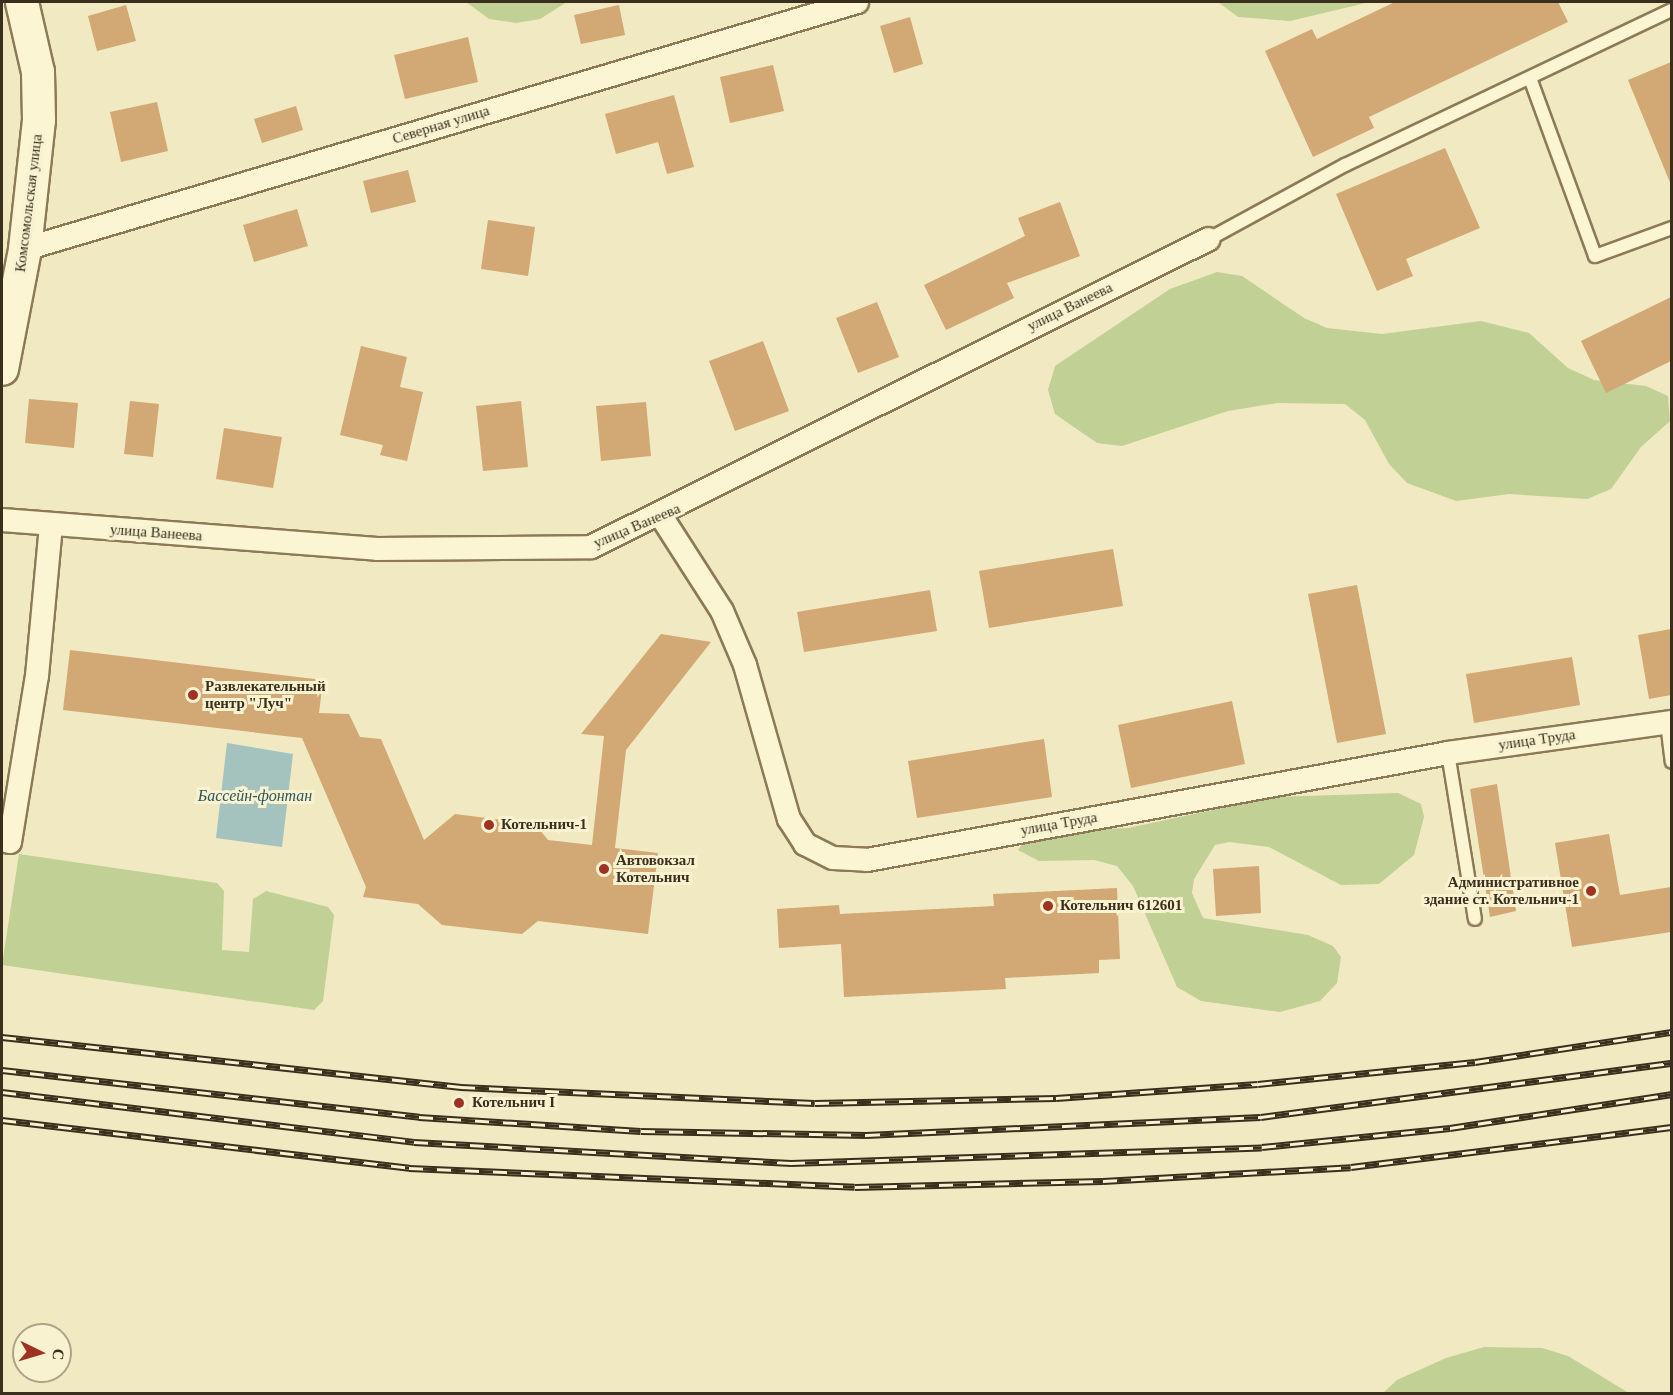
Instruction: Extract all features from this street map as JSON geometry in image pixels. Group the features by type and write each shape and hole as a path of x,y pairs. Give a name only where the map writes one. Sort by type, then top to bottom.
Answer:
{"street":[{"name":"Комсомольская улица","path":"2,369 25,249 39,120 38,72 22,2"},
{"name":"Северная улица","path":"25,249 857,2"},
{"name":"улица Ванеева","path":"2,520 51,526 377,549 591,547 661,516 1209,239"},
{"name":"улица Труда","path":"661,516 722,611 746,665 789,819 806,844 833,858 867,860 1448,753 1669,722"},
{"path":"6,841 37,676 51,526"}],"lane":[{"path":"1209,239 1346,165 1671,10"},
{"path":"1530,78 1595,256 1671,228"},
{"path":"1669,722 1671,762"},
{"path":"1448,753 1475,919"}],"green space":[{"path":"466,2 567,2 540,19 516,23 489,19"},
{"path":"1218,2 1370,2 1290,21 1238,17"},
{"path":"1217,272 1242,276 1304,318 1327,328 1382,334 1481,321 1529,333 1568,368 1594,380 1646,386 1668,396 1670,421 1641,447 1611,489 1587,499 1509,494 1456,501 1407,483 1389,464 1365,420 1345,404 1277,403 1228,411 1122,446 1097,443 1055,414 1048,390 1055,366 1170,289"},
{"path":"1398,793 1421,804 1424,817 1414,855 1379,884 1341,885 1269,847 1229,842 1215,845 1194,879 1192,893 1203,918 1308,935 1333,946 1341,957 1337,983 1320,1001 1280,1012 1201,1001 1177,987 1133,886 1117,866 1094,860 1039,861 1018,850 1025,840 1048,831 1128,828 1274,797"},
{"path":"19,854 217,883 224,891 222,950 249,952 253,899 266,891 328,907 334,915 323,1001 314,1010 2,965"},
{"path":"1484,1347 1542,1348 1568,1356 1629,1393 1383,1393 1397,1380 1446,1358"}],"water":[{"name":"Бассейн-фонтан","path":"227,743 293,754 282,847 216,838"}],"building":[{"path":"1395,2 1558,2 1568,22 1369,117 1374,128 1313,157 1265,51 1312,29 1317,39"},
{"path":"126,5 136,41 97,51 88,16"},
{"path":"619,5 625,35 581,44 574,15"},
{"path":"910,17 923,64 894,73 880,26"},
{"path":"468,37 478,82 405,99 394,55"},
{"path":"1671,62 1671,185 1628,80"},
{"path":"773,65 784,111 730,123 720,77"},
{"path":"674,95 694,167 667,174 658,142 616,154 605,114"},
{"path":"157,102 168,151 121,162 110,112"},
{"path":"296,106 303,130 262,143 254,119"},
{"path":"1445,148 1480,228 1406,259 1413,276 1377,291 1336,194"},
{"path":"408,170 416,202 371,213 363,181"},
{"path":"1060,202 1080,256 1007,283 1014,298 946,330 924,285 1025,236 1018,218"},
{"path":"297,209 308,246 254,262 243,225"},
{"path":"488,220 535,227 528,276 481,269"},
{"path":"1671,297 1671,361 1606,393 1581,341"},
{"path":"877,302 899,357 858,373 836,318"},
{"path":"763,341 789,411 735,431 709,361"},
{"path":"361,346 407,357 400,387 423,392 407,461 380,455 383,445 340,435"},
{"path":"29,399 78,403 74,448 25,443"},
{"path":"130,401 159,404 153,457 124,454"},
{"path":"521,401 528,467 483,471 476,406"},
{"path":"646,402 651,456 601,461 596,406"},
{"path":"224,428 282,437 273,488 216,479"},
{"path":"1113,549 1123,606 989,628 979,571"},
{"path":"1357,585 1386,734 1337,743 1308,594"},
{"path":"930,590 937,631 804,652 797,612"},
{"path":"1671,629 1671,695 1649,699 1638,635"},
{"path":"661,634 711,642 626,750 615,848 658,853 648,934 538,921 522,934 442,925 418,904 363,897 366,887 302,738 63,710 70,650 323,680 319,713 349,714 360,737 381,739 424,840 455,814 535,824 548,840 592,845 604,736 581,734"},
{"path":"1572,657 1580,705 1474,723 1466,674"},
{"path":"1232,701 1245,764 1131,788 1118,725"},
{"path":"1044,739 1052,797 917,818 908,761"},
{"path":"1497,784 1516,911 1490,917 1470,789"},
{"name":"Административное здание ст. Котельнич-1","path":"1609,834 1620,895 1671,887 1671,932 1572,947 1555,843"},
{"path":"1259,866 1261,913 1216,916 1213,869"},
{"path":"1117,888 1120,959 1099,960 1099,973 1005,978 1006,989 844,997 841,944 779,948 777,909 839,905 840,914 994,906 993,894"}],"railway":[{"path":"2,1037 461,1087 815,1103 1056,1098 1258,1084 1475,1062 1672,1032"},
{"path":"2,1070 419,1117 641,1131 866,1135 1261,1117 1672,1063"},
{"path":"2,1092 414,1142 791,1163 1262,1147 1450,1128 1672,1094"},
{"path":"2,1120 409,1168 855,1187 1103,1181 1351,1167 1672,1127"}],"place":[{"name":"Развлекательный центр \"Луч\"","path":"193,695"},
{"name":"Котельнич-1","path":"489,825"},
{"name":"Автовокзал Котельнич","path":"604,869"},
{"name":"Административное здание ст. Котельнич-1","path":"1591,891"},
{"name":"Котельнич 612601","path":"1048,906"},
{"name":"Котельнич I","path":"459,1103"}]}
